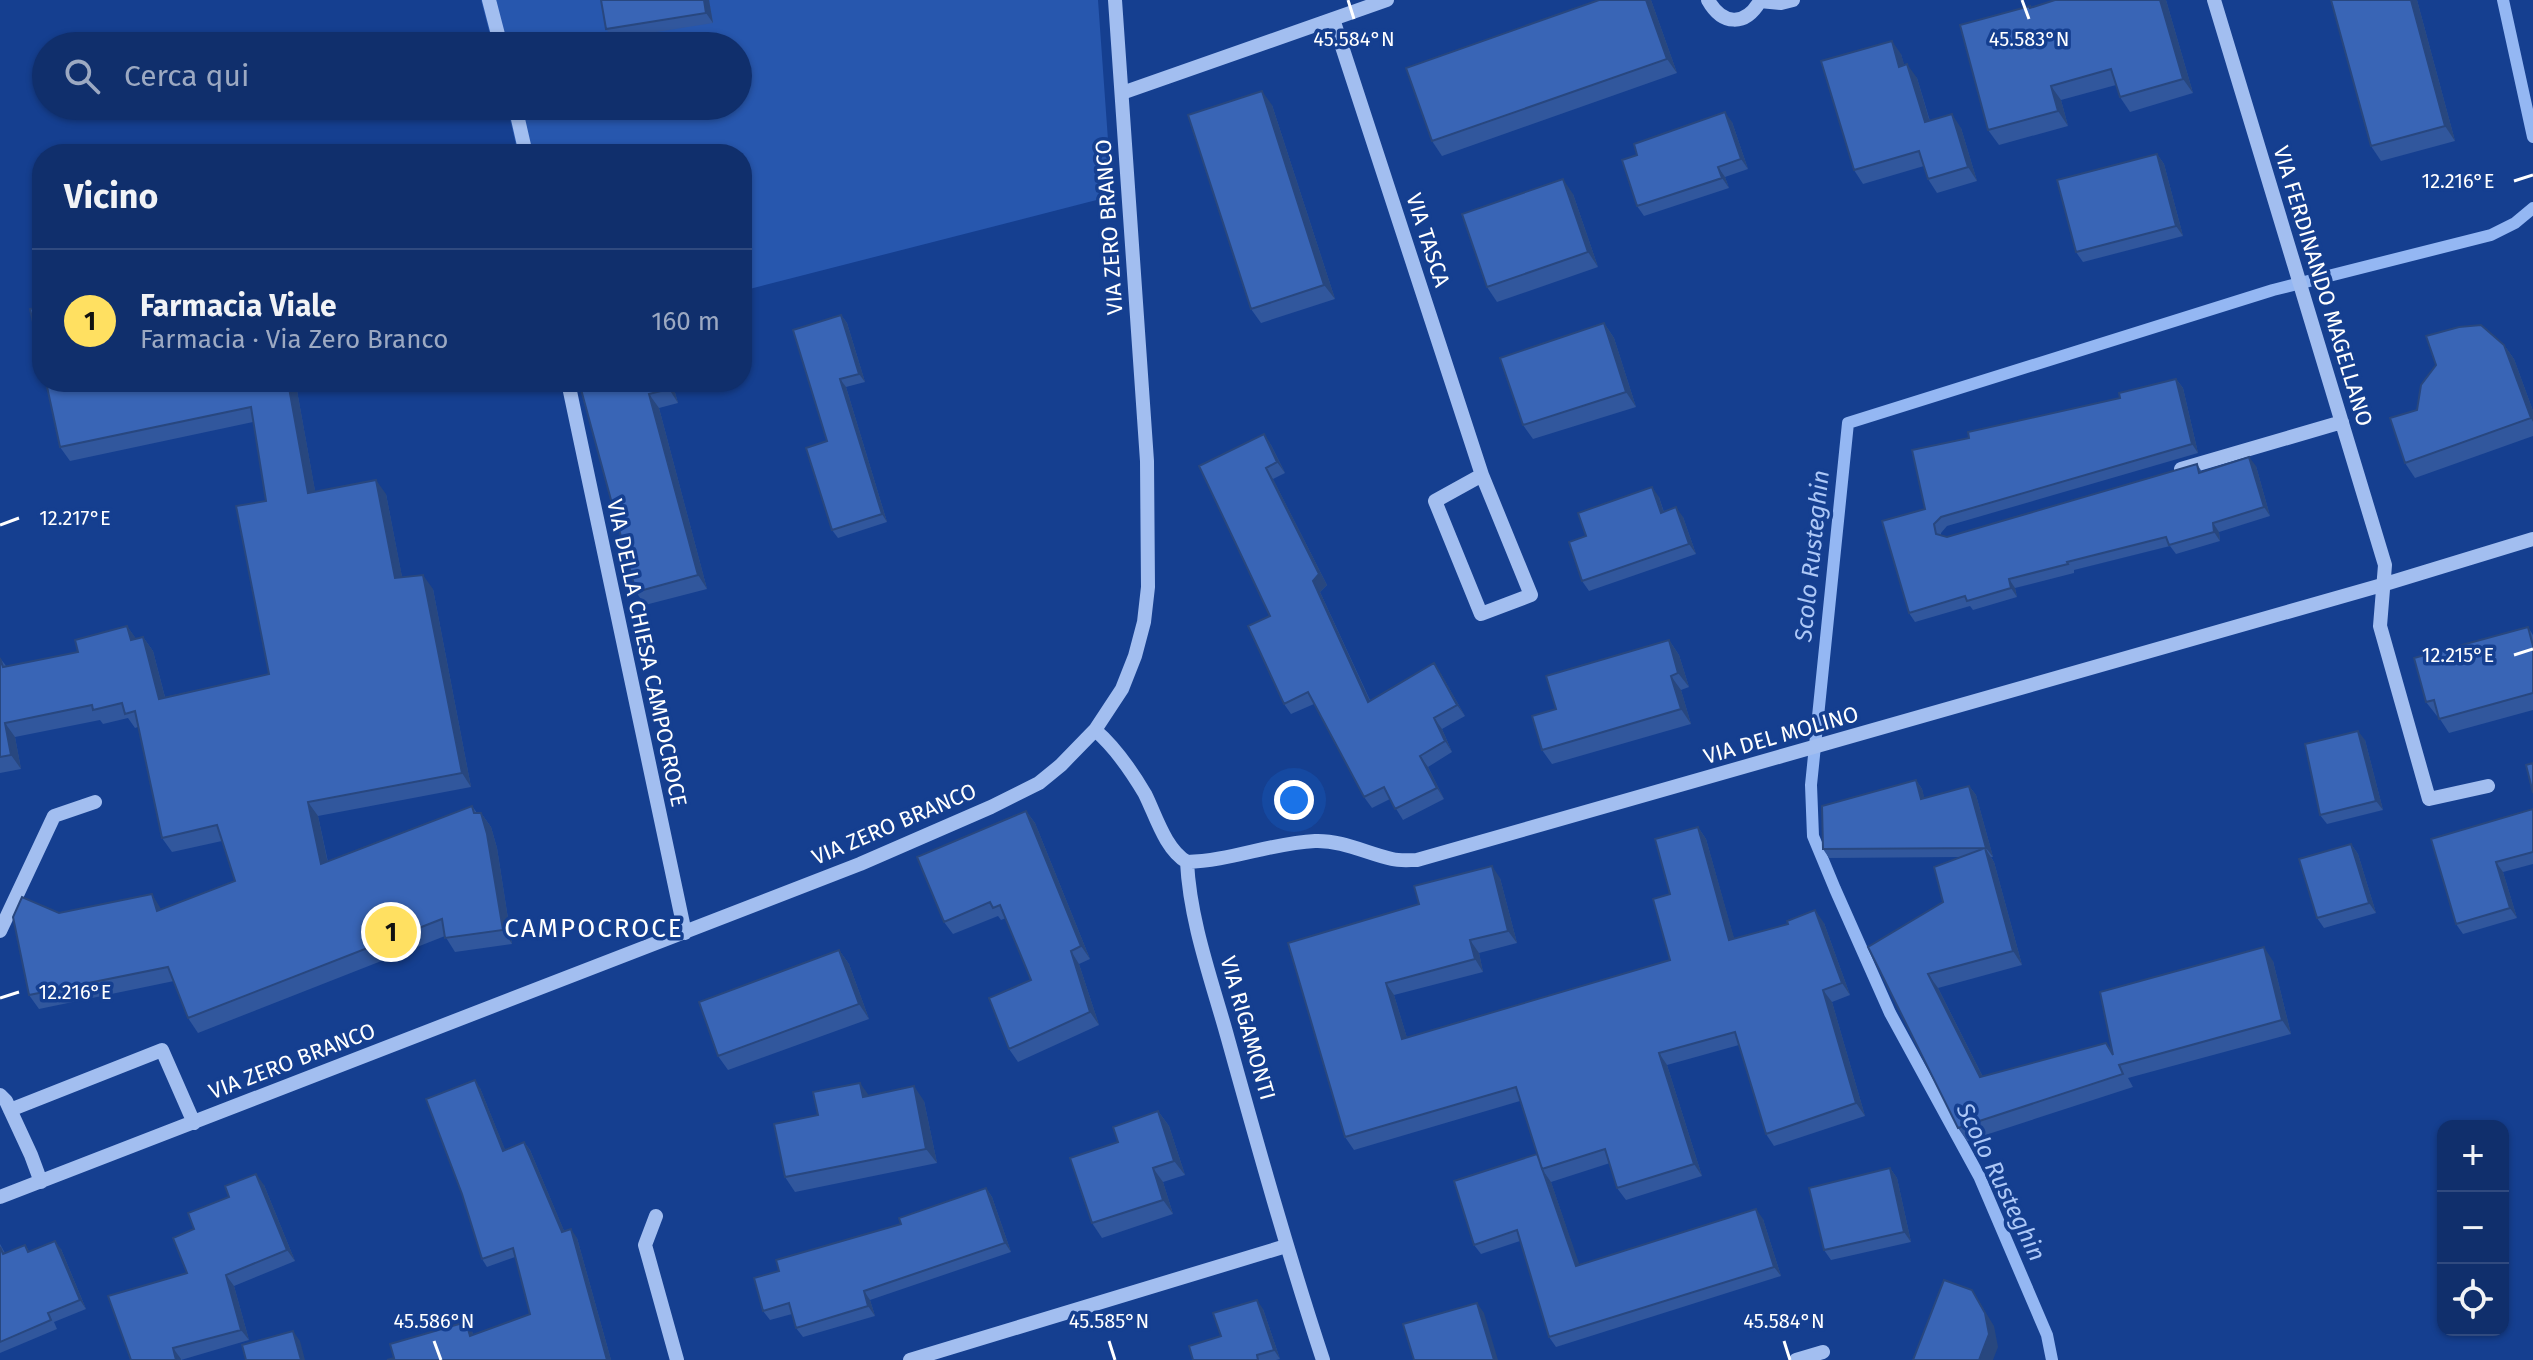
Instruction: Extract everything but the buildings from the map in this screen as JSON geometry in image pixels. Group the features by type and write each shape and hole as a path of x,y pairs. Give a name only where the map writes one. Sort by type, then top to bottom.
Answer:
{"street":[{"path":"489,0 497,32"},
{"name":"VIA ZERO BRANCO","path":"0,1197 860,864 1039,783 1095,730 1122,689 1135,656 1144,622 1148,587 1147,461 1115,0"},
{"path":"1122,93 1387,0"},
{"path":"1708,0 1719,16 1729,20 1746,16 1760,1 1781,3 1793,0"},
{"name":"VIA FERDINANDO MAGELLANO","path":"2214,0 2385,565 2382,585"},
{"name":"VIA TASCA","path":"1333,19 1482,475 1531,595 1481,614 1435,501 1482,475"},
{"path":"518,120 524,144"},
{"name":"VIA DELLA CHIESA CAMPOCROCE","path":"570,392 685,933"},
{"path":"2161,475 2342,422"},
{"name":"VIA DEL MOLINO","path":"1187,862 1210,862 1318,841 1336,843 1394,860 1417,860 2382,585 2533,539"},
{"path":"2382,585 2380,626 2429,799 2488,786"},
{"path":"1095,730 1107,740 1143,790 1176,855 1187,862"},
{"path":"0,931 54,816 95,802"},
{"name":"VIA RIGAMONTI","path":"1187,862 1188,891 1195,917 1286,1246 1323,1360"},
{"path":"10,1110 162,1050 194,1123"},
{"path":"0,1095 10,1110 41,1182"},
{"path":"656,1216 645,1245 677,1360"},
{"path":"910,1360 1286,1246"},
{"path":"1796,1360 1823,1352"}],"shaded area":[{"path":"481,0 1098,0 1112,196 752,288 752,144 516,144 510,120 752,120 752,32 489,32"}],"waterway":[{"name":"Scolo Rusteghin","path":"2503,0 2533,137"},
{"name":"Scolo Rusteghin","path":"2052,1360 2047,1335 1979,1176 1890,1013 1813,836 1811,785 1848,423 2273,290 2491,235 2515,223 2533,208"}],"place":[{"name":"Farmacia Viale","path":"391,932"}],"district":[{"name":"CAMPOCROCE","path":"594,928"}]}
